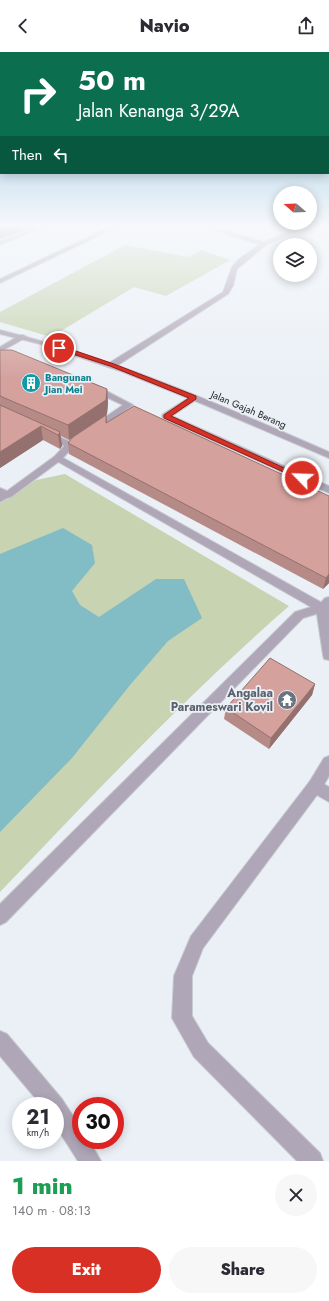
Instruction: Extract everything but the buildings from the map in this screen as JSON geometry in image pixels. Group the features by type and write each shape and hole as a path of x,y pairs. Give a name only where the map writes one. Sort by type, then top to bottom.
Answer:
{"street":[{"path":"112,365 226,293 231,285 232,277"},
{"name":"Jalan Gajah Berang","path":"0,332 23,337 112,365 329,455"},
{"path":"0,350 23,337"},
{"path":"2,495 58,458 70,445 129,404 81,381"},
{"path":"193,398 166,416 329,490"},
{"path":"35,429 70,445"},
{"path":"58,458 325,604"},
{"path":"325,604 329,655"},
{"path":"0,916 299,615 325,604"},
{"path":"312,1161 201,1050 182,1018 183,976 197,942 322,790 329,763"},
{"path":"0,1040 48,1097"},
{"path":"64,1120 90,1161"}],"green space":[{"path":"66,277 200,277 166,296 134,287 51,337 0,322 0,312"},
{"path":"65,474 289,606 214,674 106,782 0,892 0,503 36,480"}],"water":[{"path":"63,528 92,545 95,563 72,591 80,605 99,617 156,579 184,579 202,618 168,641 130,685 72,758 0,832 0,554"}],"place":[{"name":"Bangunan Jian Mei","path":"31,383"},
{"name":"Angalaa Parameswari Kovil","path":"287,700"}],"route":[{"path":"59,348 112,365 193,398 166,416 302,478"}]}
